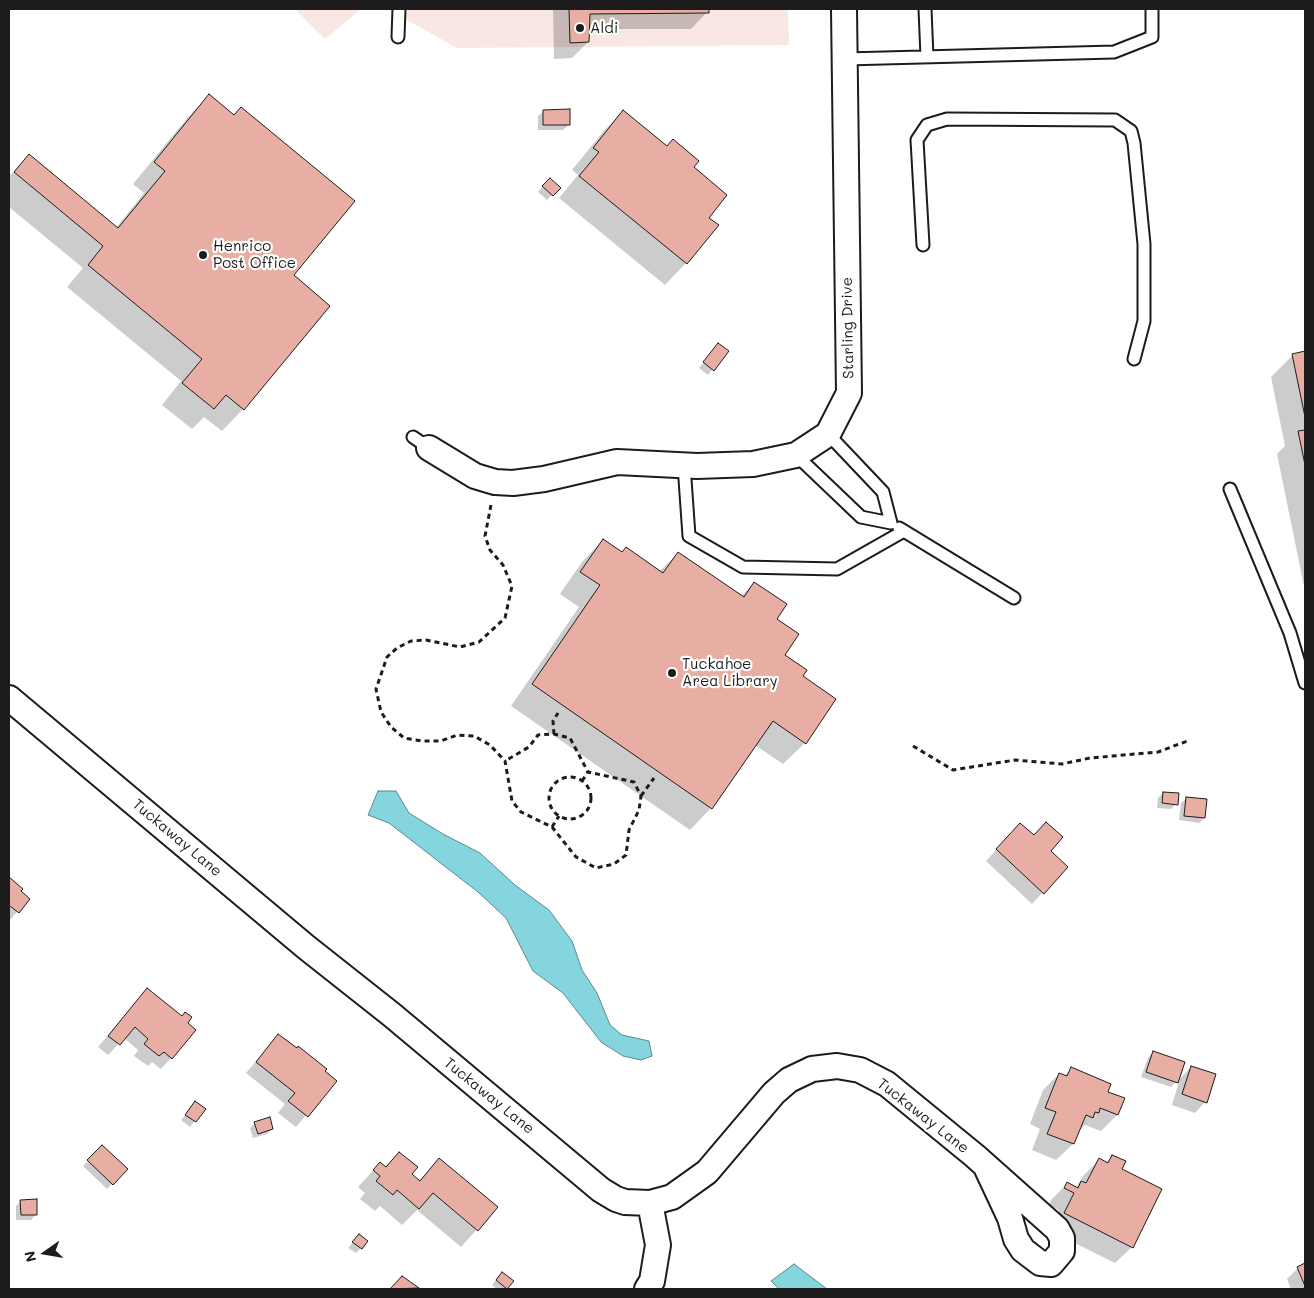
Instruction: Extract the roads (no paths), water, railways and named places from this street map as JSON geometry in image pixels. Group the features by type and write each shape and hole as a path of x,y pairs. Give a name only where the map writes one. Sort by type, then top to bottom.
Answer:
{"street":[{"name":"Starling Drive","path":"421,442 475,476 495,482 534,482 617,462 684,465 753,464 796,455 828,434 849,393 844,9"},
{"name":"Tuckaway Lane","path":"9,698 306,948 392,1015 601,1190 625,1202 650,1203 672,1197 707,1172 774,1093 789,1080 803,1072 838,1066 860,1070 887,1084 926,1114 987,1169"},
{"path":"647,1289 652,1281 658,1245 650,1203"}],"lane":[{"path":"398,36 399,9"},
{"path":"925,9 927,57"},
{"path":"845,59 1114,52 1152,37 1152,9"},
{"path":"923,245 917,140 927,125 947,119 1115,120 1131,131 1134,143 1144,244 1144,321 1134,359"},
{"path":"828,434 883,492 891,524"},
{"path":"796,455 861,517 891,524 1014,598"},
{"path":"684,465 689,536 743,567 837,569 904,531"},
{"path":"1230,489 1290,633 1305,682"}],"water":[{"path":"378,791 396,791 409,813 443,834 480,853 515,885 549,910 572,941 582,970 597,993 610,1025 622,1035 649,1041 652,1056 641,1060 623,1056 601,1042 563,993 533,971 506,918 478,892 389,823 368,815"},
{"path":"794,1264 827,1289 779,1289 771,1281"}],"place":[{"name":"Aldi","path":"580,28"},
{"name":"Henrico Post Office","path":"203,255"},
{"name":"Tuckahoe Area Library","path":"672,673"}]}
